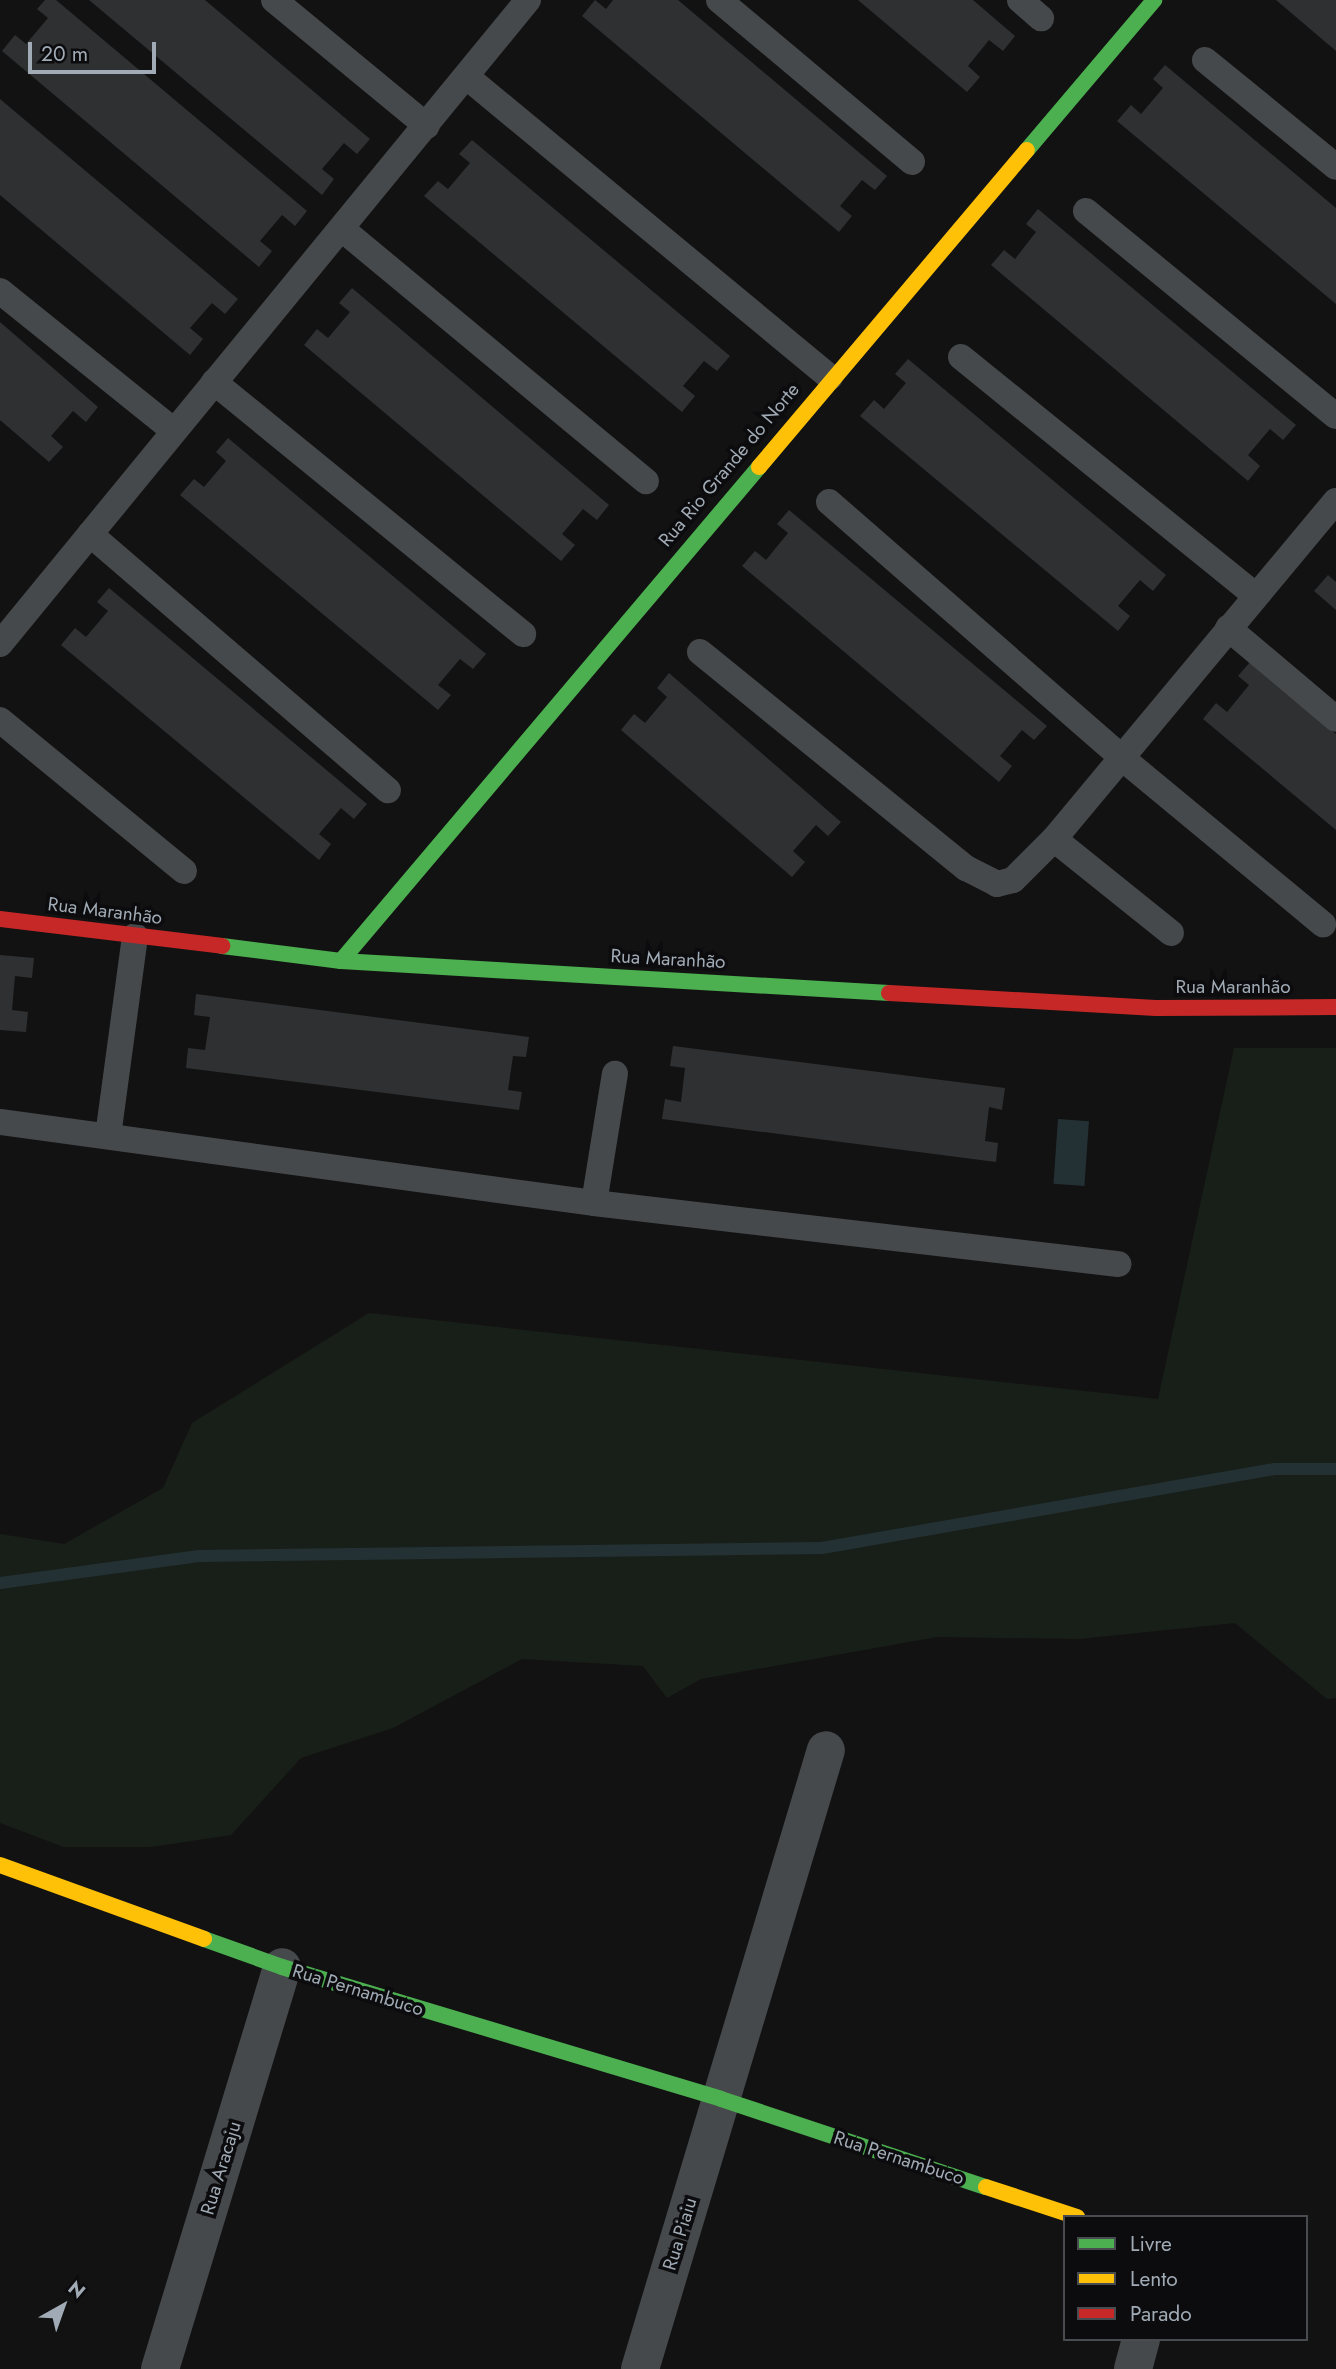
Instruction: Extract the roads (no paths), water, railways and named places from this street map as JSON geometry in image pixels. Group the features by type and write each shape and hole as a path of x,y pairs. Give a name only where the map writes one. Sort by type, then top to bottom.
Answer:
{"street":[{"name":"Rua Rio Grande do Norte","path":"341,961 830,377 1154,0"},
{"name":"Rua Maranhão","path":"0,919 341,961 1156,1008 1336,1007"},
{"path":"721,2099 826,1750"},
{"name":"Rua Pernambuco","path":"0,1865 282,1967 721,2099 1071,2215"},
{"name":"Rua Aracaju","path":"160,2369 282,1967"},
{"name":"Rua Piaiu","path":"640,2369 721,2099"},
{"path":"1133,2369 1140,2341"}],"lane":[{"path":"274,0 427,126"},
{"path":"0,644 528,0"},
{"path":"719,0 912,162"},
{"path":"1020,0 1041,18"},
{"path":"1206,60 1336,167"},
{"path":"467,77 830,377"},
{"path":"1086,211 1336,416"},
{"path":"342,229 646,481"},
{"path":"0,291 173,430"},
{"path":"961,358 1255,595"},
{"path":"214,382 523,634"},
{"path":"700,652 981,880 997,884 1013,880 1054,839 1336,501"},
{"path":"829,502 1122,758 1323,924"},
{"path":"90,534 388,790"},
{"path":"1228,628 1336,719"},
{"path":"0,720 184,871"},
{"path":"1054,839 1171,933"},
{"path":"108,1136 135,936"},
{"path":"593,1202 615,1073"},
{"path":"0,1122 593,1202 1118,1264"}],"waterway":[{"path":"0,1583 199,1556 822,1548 1275,1469 1336,1469"}]}
